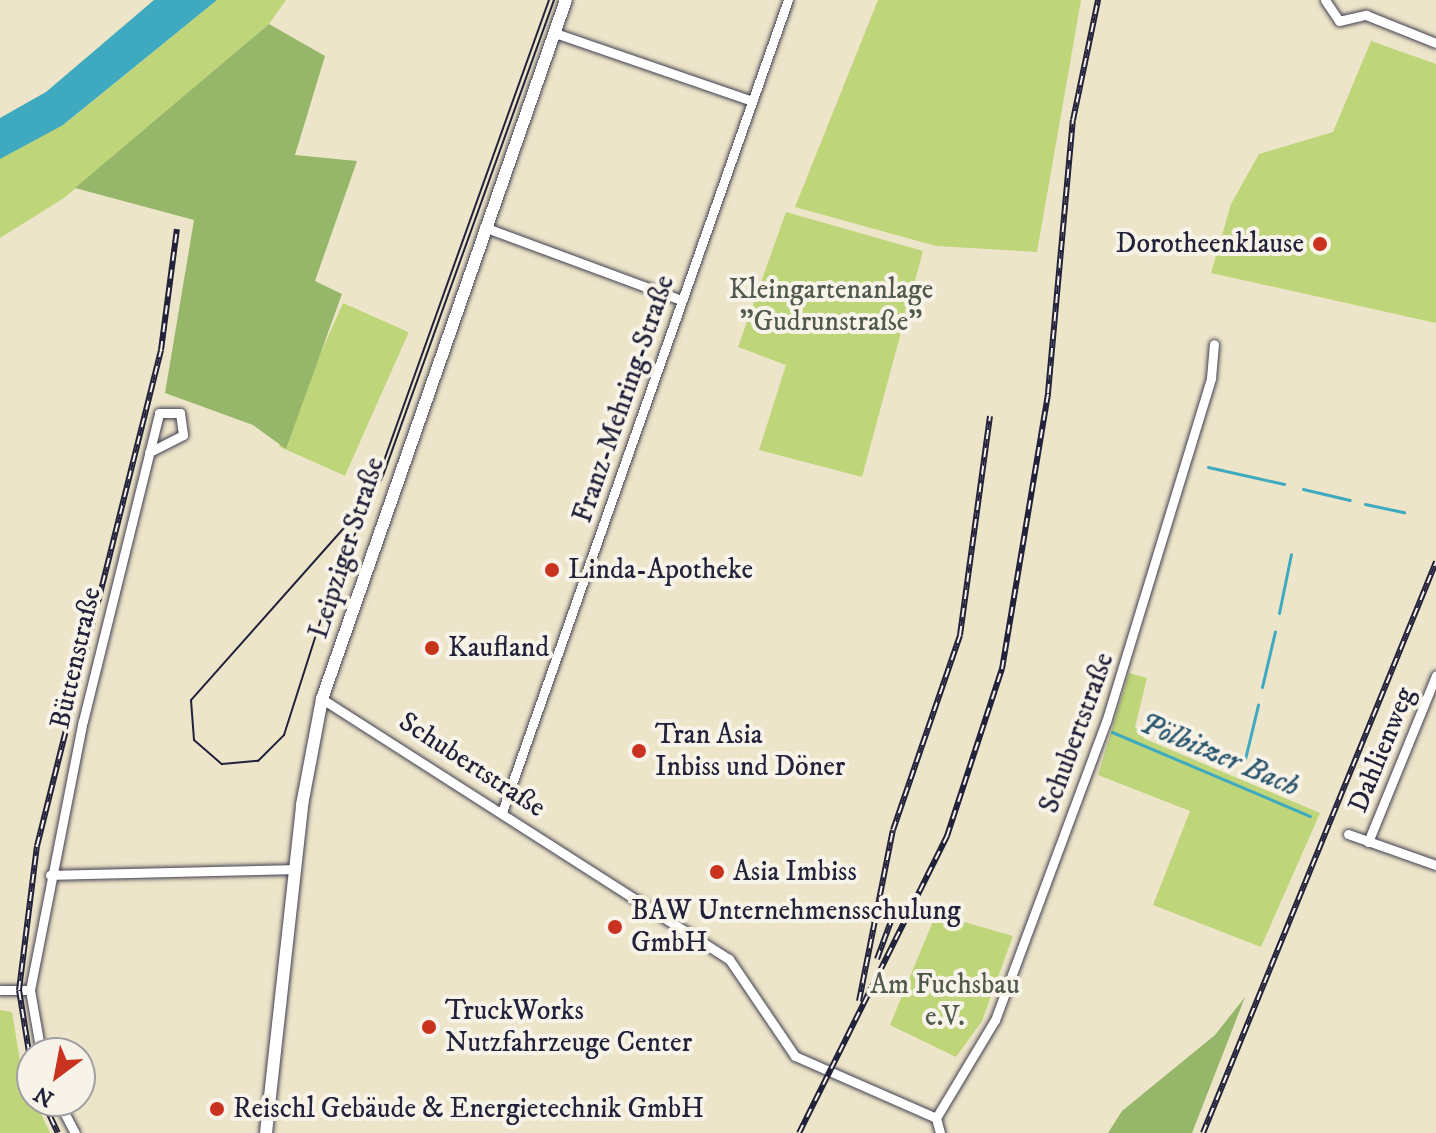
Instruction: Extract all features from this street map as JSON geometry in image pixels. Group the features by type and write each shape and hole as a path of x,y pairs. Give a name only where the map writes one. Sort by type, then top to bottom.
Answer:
{"street":[{"name":"Leipziger Straße","path":"266,1133 294,869 322,699 484,227 566,0"},
{"name":"Franz-Mehring-Straße","path":"502,812 788,0"},
{"path":"1325,0 1339,21 1366,15 1436,43"},
{"path":"555,33 752,101"},
{"path":"484,227 681,300"},
{"name":"Schubertstraße","path":"322,699 729,959 795,1056 936,1118 995,1020 1106,722 1211,378 1214,344"},
{"name":"Büttenstraße","path":"38,1037 30,990 50,875 149,452 159,413 180,413 183,435 149,452"},
{"name":"Dahlienweg","path":"1368,842 1436,675"},
{"path":"1348,834 1436,865"},
{"path":"50,875 294,869"},
{"path":"0,990 30,990"},
{"path":"936,1118 940,1133"}],"green space":[{"path":"217,0 286,0 269,24 64,198 0,238 0,158 67,122"},
{"path":"878,0 1081,0 1037,252 936,246 795,207"},
{"path":"269,24 325,56 295,155 357,161 315,281 342,294 286,449 253,425 165,393 194,220 75,188"},
{"path":"1371,41 1436,64 1436,323 1211,273 1231,204 1259,154 1333,132"},
{"name":"Kleingartenanlage \"Gudrunstraße\"","path":"786,212 923,251 862,477 759,450 786,365 738,347"},
{"path":"343,303 409,332 345,476 279,446"},
{"path":"1129,673 1147,678 1135,727 1145,739 1320,813 1261,947 1153,905 1190,811 1098,775"},
{"name":"Am Fuchsbau e.V.","path":"936,914 1013,936 982,1021 956,1057 890,1025"},
{"path":"1245,997 1192,1133 1108,1133 1122,1111 1215,1035"},
{"path":"0,1010 12,1012 16,1037 16,1117 43,1117 50,1133 0,1133"}],"water":[{"path":"154,0 217,0 63,125 0,159 0,118 46,92"}],"waterway":[{"path":"1208,467 1284,484"},
{"path":"1303,489 1350,500"},
{"path":"1365,504 1404,512"},
{"path":"1279,613 1291,554"},
{"path":"1262,687 1275,631"},
{"path":"1245,759 1258,705"},
{"name":"Pölbitzer Bach","path":"1112,732 1310,816"}],"tram line":[{"path":"549,0 377,480 359,511 191,700 194,740 222,764 258,761 284,735 334,578 384,473 554,0"}],"railway":[{"path":"799,1133 947,836 1002,669 1048,393 1073,120 1098,0"},
{"path":"27,1037 19,990 37,846 161,350 177,229"},
{"path":"859,1001 893,830 960,635 990,416"},
{"path":"1203,1133 1436,562"},
{"path":"877,959 894,913"},
{"path":"50,1117 58,1133"}],"place":[{"name":"Dorotheenklause","path":"1320,244"},
{"name":"Linda-Apotheke","path":"552,570"},
{"name":"Kaufland","path":"432,648"},
{"name":"Tran Asia Inbiss und Döner","path":"639,751"},
{"name":"Asia Imbiss","path":"717,872"},
{"name":"BAW Unternehmensschulung GmbH","path":"615,927"},
{"name":"TruckWorks Nutzfahrzeuge Center","path":"429,1027"},
{"name":"Reischl Gebäude & Energietechnik GmbH","path":"217,1109"}]}
